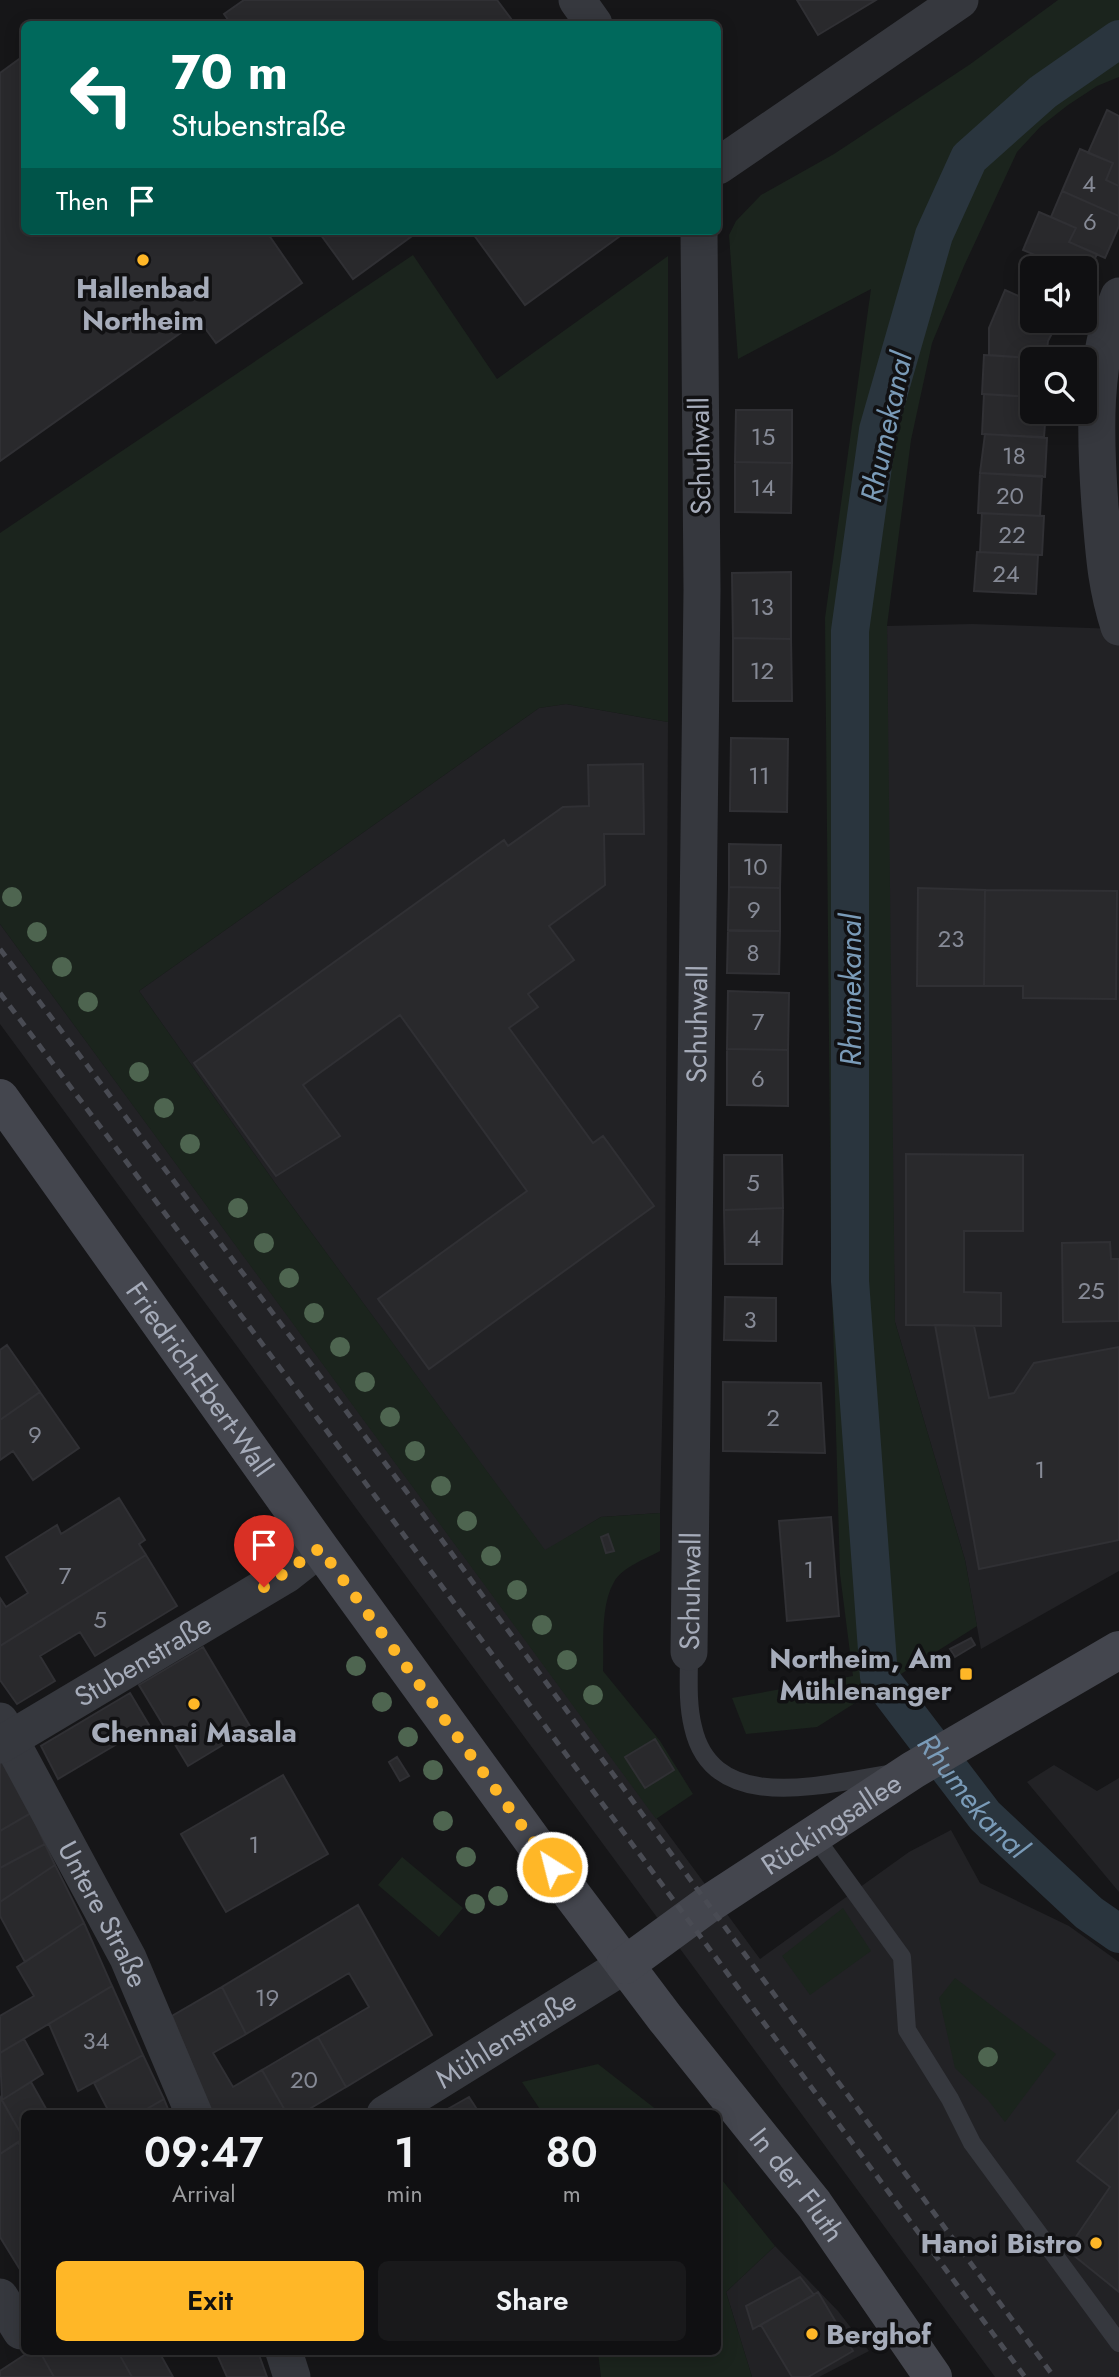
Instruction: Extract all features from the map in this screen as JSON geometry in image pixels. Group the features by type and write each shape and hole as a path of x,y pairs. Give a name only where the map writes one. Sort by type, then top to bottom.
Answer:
{"main road":[{"name":"Friedrich-Ebert-Wall","path":"0,1098 320,1548 625,1965"},
{"name":"Rückingsallee","path":"625,1965 707,1905 815,1837 913,1770 1119,1650"},
{"name":"In der Fluth","path":"625,1965 814,2204 933,2377"}],"street":[{"path":"577,0 592,21"},
{"path":"721,164 960,0"},
{"name":"Schuhwall","path":"689,1652 702,617 699,235"},
{"path":"1119,296 1108,322 1094,424 1106,587 1119,626"},
{"name":"Stubenstraße","path":"4,1735 287,1574 320,1548"},
{"name":"Untere Straße","path":"4,1735 128,1958 192,2110"},
{"name":"Mühlenstraße","path":"391,2110 625,1965"},
{"path":"0,2297 15,2334"},
{"path":"285,2355 292,2377"}],"lane":[{"name":"Schuhwall","path":"689,1652 693,1730 716,1768 751,1787 779,1790 913,1770"},
{"path":"815,1837 902,1957 907,2030 950,2099 972,2143 1119,2343"}],"shaded area":[{"path":"1058,0 1119,0 1119,77 1097,86 1068,105 1040,127 1017,152 964,266 932,343 911,440 887,626 895,1322 965,1560 977,1626 817,1727 746,1734 732,1698 853,1676 840,1574 831,1253 825,618 871,289 738,359 729,235 736,221 761,195 834,154 969,65"},
{"path":"413,255 497,379 668,256 668,722 566,704 539,708 139,991 275,1183 545,1550 601,1517 660,1513 660,1551 628,1568 614,1582 607,1602 603,1638 603,1671 660,1741 693,1794 656,1819 0,924 0,533"},
{"path":"972,624 1119,629 1119,1571 981,1649 965,1560 895,1322 888,917 887,626"},
{"path":"566,704 668,722 665,1297 660,1513 601,1517 545,1551 275,1183 139,991 539,708"},
{"path":"0,924 760,1959 909,1852 951,1830 980,1883 1069,1926 1119,1962 1119,2377 995,2377 0,1024"},
{"path":"1054,1765 1097,1791 1119,1778 1119,1892 1027,1782"},
{"path":"402,1857 463,1908 439,1937 378,1885"},
{"path":"843,1908 871,1951 810,1995 782,1956"},
{"path":"955,1978 1056,2054 1005,2122 988,2100 955,2068 939,1998"},
{"path":"598,2064 657,2110 540,2110 522,2082"},
{"path":"721,2179 775,2246 726,2292 752,2377 601,2377 598,2355 721,2355"},
{"path":"775,2246 838,2311 869,2351 819,2377 752,2377 726,2292"}],"building":[{"path":"244,0 497,0 513,21 229,21 224,14"},
{"path":"797,0 876,0 818,35"},
{"name":"Hallenbad Northeim","path":"21,58 21,235 269,235 302,283 216,343 199,320 0,461 0,73"},
{"path":"1107,110 1119,116 1119,186 1106,180 1113,163 1088,153"},
{"path":"1080,149 1113,163 1106,180 1119,186 1119,216 1062,191"},
{"path":"1062,191 1119,216 1119,226 1105,258 1069,242 1076,228 1051,217"},
{"path":"1039,212 1076,228 1069,242 1097,254 1037,256 1023,250"},
{"path":"321,235 414,235 353,279"},
{"path":"474,235 621,235 525,305"},
{"path":"1005,290 1020,297 1020,333 1052,333 1047,347 1020,347 1020,357 989,355 989,328"},
{"path":"984,355 1020,357 1020,396 982,394"},
{"path":"984,394 1020,396 1020,424 1045,424 1044,437 982,434"},
{"path":"736,410 792,410 792,463 735,462"},
{"path":"985,434 1047,438 1045,477 980,473"},
{"path":"735,462 792,463 791,513 735,512"},
{"path":"980,473 1042,476 1040,516 978,513"},
{"path":"982,513 1044,516 1042,555 980,552"},
{"path":"977,552 1038,555 1036,594 974,591"},
{"path":"791,572 791,639 733,638 732,573"},
{"path":"733,638 791,639 792,701 733,701"},
{"path":"731,738 788,739 787,812 730,811"},
{"path":"643,764 644,834 604,834 605,885 549,926 574,960 528,994 538,1007 509,1028 593,1143 603,1136 654,1206 429,1369 378,1299 527,1191 400,1015 303,1085 340,1136 276,1176 194,1063 504,840 508,846 563,807 589,806 588,765"},
{"path":"729,844 781,845 780,888 729,887"},
{"path":"729,887 780,888 780,931 728,930"},
{"path":"918,888 985,890 984,986 917,986"},
{"path":"985,890 1117,891 1116,999 1023,998 1023,986 984,986"},
{"path":"728,931 780,931 779,974 727,973"},
{"path":"728,991 789,993 788,1050 727,1049"},
{"path":"727,1049 788,1050 788,1106 727,1105"},
{"path":"906,1154 1023,1155 1023,1231 964,1231 964,1292 1001,1293 1001,1326 906,1325"},
{"path":"724,1155 782,1155 783,1208 724,1210"},
{"path":"783,1208 782,1264 725,1264 724,1210"},
{"path":"1110,1242 1111,1259 1119,1259 1119,1321 1063,1322 1062,1243"},
{"path":"725,1297 776,1298 776,1341 724,1340"},
{"path":"935,1325 974,1326 989,1398 1014,1393 1034,1363 1119,1347 1119,1540 979,1569"},
{"path":"7,1345 40,1392 0,1420 0,1350"},
{"path":"723,1382 821,1383 825,1453 723,1451"},
{"path":"40,1392 79,1448 33,1480 13,1451 0,1460 0,1420"},
{"path":"119,1498 145,1540 139,1544 146,1555 0,1646 0,1598 6,1607 28,1593 6,1557 57,1525 61,1534"},
{"path":"831,1517 839,1616 787,1621 779,1521"},
{"path":"608,1534 614,1551 606,1553 601,1537"},
{"path":"146,1555 177,1606 95,1656 80,1632 40,1656 55,1681 17,1704 0,1680 0,1646"},
{"path":"971,1638 975,1645 955,1657 950,1649"},
{"path":"203,1647 251,1728 188,1766 139,1685"},
{"path":"130,1693 149,1725 58,1779 41,1746"},
{"path":"655,1739 674,1770 645,1788 625,1757"},
{"path":"397,1757 409,1776 400,1781 389,1762"},
{"path":"4,1758 31,1813 0,1831 0,1761"},
{"path":"283,1775 328,1854 226,1912 181,1834"},
{"path":"31,1813 45,1844 0,1868 0,1831"},
{"path":"45,1844 55,1865 0,1902 0,1868"},
{"path":"55,1865 84,1923 25,1962 0,1916 0,1902"},
{"path":"358,1905 432,2035 346,2087 318,2037 369,2007 349,1973 246,2034 222,1987"},
{"path":"84,1923 112,1986 0,2053 0,2016 34,1996 17,1967"},
{"path":"112,1986 143,2055 78,2091 49,2024"},
{"path":"222,1987 246,2034 213,2053 233,2087 262,2070 285,2110 210,2110 172,2016"},
{"path":"318,2037 346,2087 308,2110 285,2110 262,2070"},
{"path":"24,2039 43,2074 2,2100 0,2053"},
{"path":"143,2055 164,2099 145,2110 108,2110 94,2083"},
{"path":"31,2082 47,2110 21,2110 21,2134 2,2100"},
{"path":"0,2097 21,2134 21,2141 0,2154"},
{"path":"469,2097 477,2110 446,2110"},
{"path":"164,2099 168,2110 145,2110"},
{"path":"1119,2110 1119,2292 1067,2250 1110,2187 1077,2161"},
{"path":"18,2142 21,2147 21,2271 0,2237 0,2154"},
{"path":"800,2277 814,2295 753,2329 746,2306"},
{"path":"818,2292 853,2351 808,2377 792,2377 761,2325"},
{"path":"24,2355 42,2355 54,2377 0,2377 0,2371"},
{"path":"42,2355 120,2355 132,2377 54,2377"},
{"path":"120,2355 161,2355 173,2377 132,2377"},
{"path":"217,2355 259,2355 267,2377 227,2377"}],"waterway":[{"name":"Rhumekanal","path":"1119,39 1043,92 969,158 934,235 878,430 850,631 850,1281 879,1677 985,1816 1089,1913 1119,1934"}],"railway":[{"path":"0,949 409,1495 1054,2377"},
{"path":"0,993 1025,2377"}],"place":[{"name":"Hallenbad Northeim","path":"143,260"},
{"name":"Northeim, Am Mühlenanger","path":"966,1674"},
{"name":"Chennai Masala","path":"194,1704"},
{"name":"Hanoi Bistro","path":"1096,2243"},
{"name":"Berghof","path":"812,2334"}],"route":[{"path":"264,1587 287,1574 320,1548 552,1867"}]}
